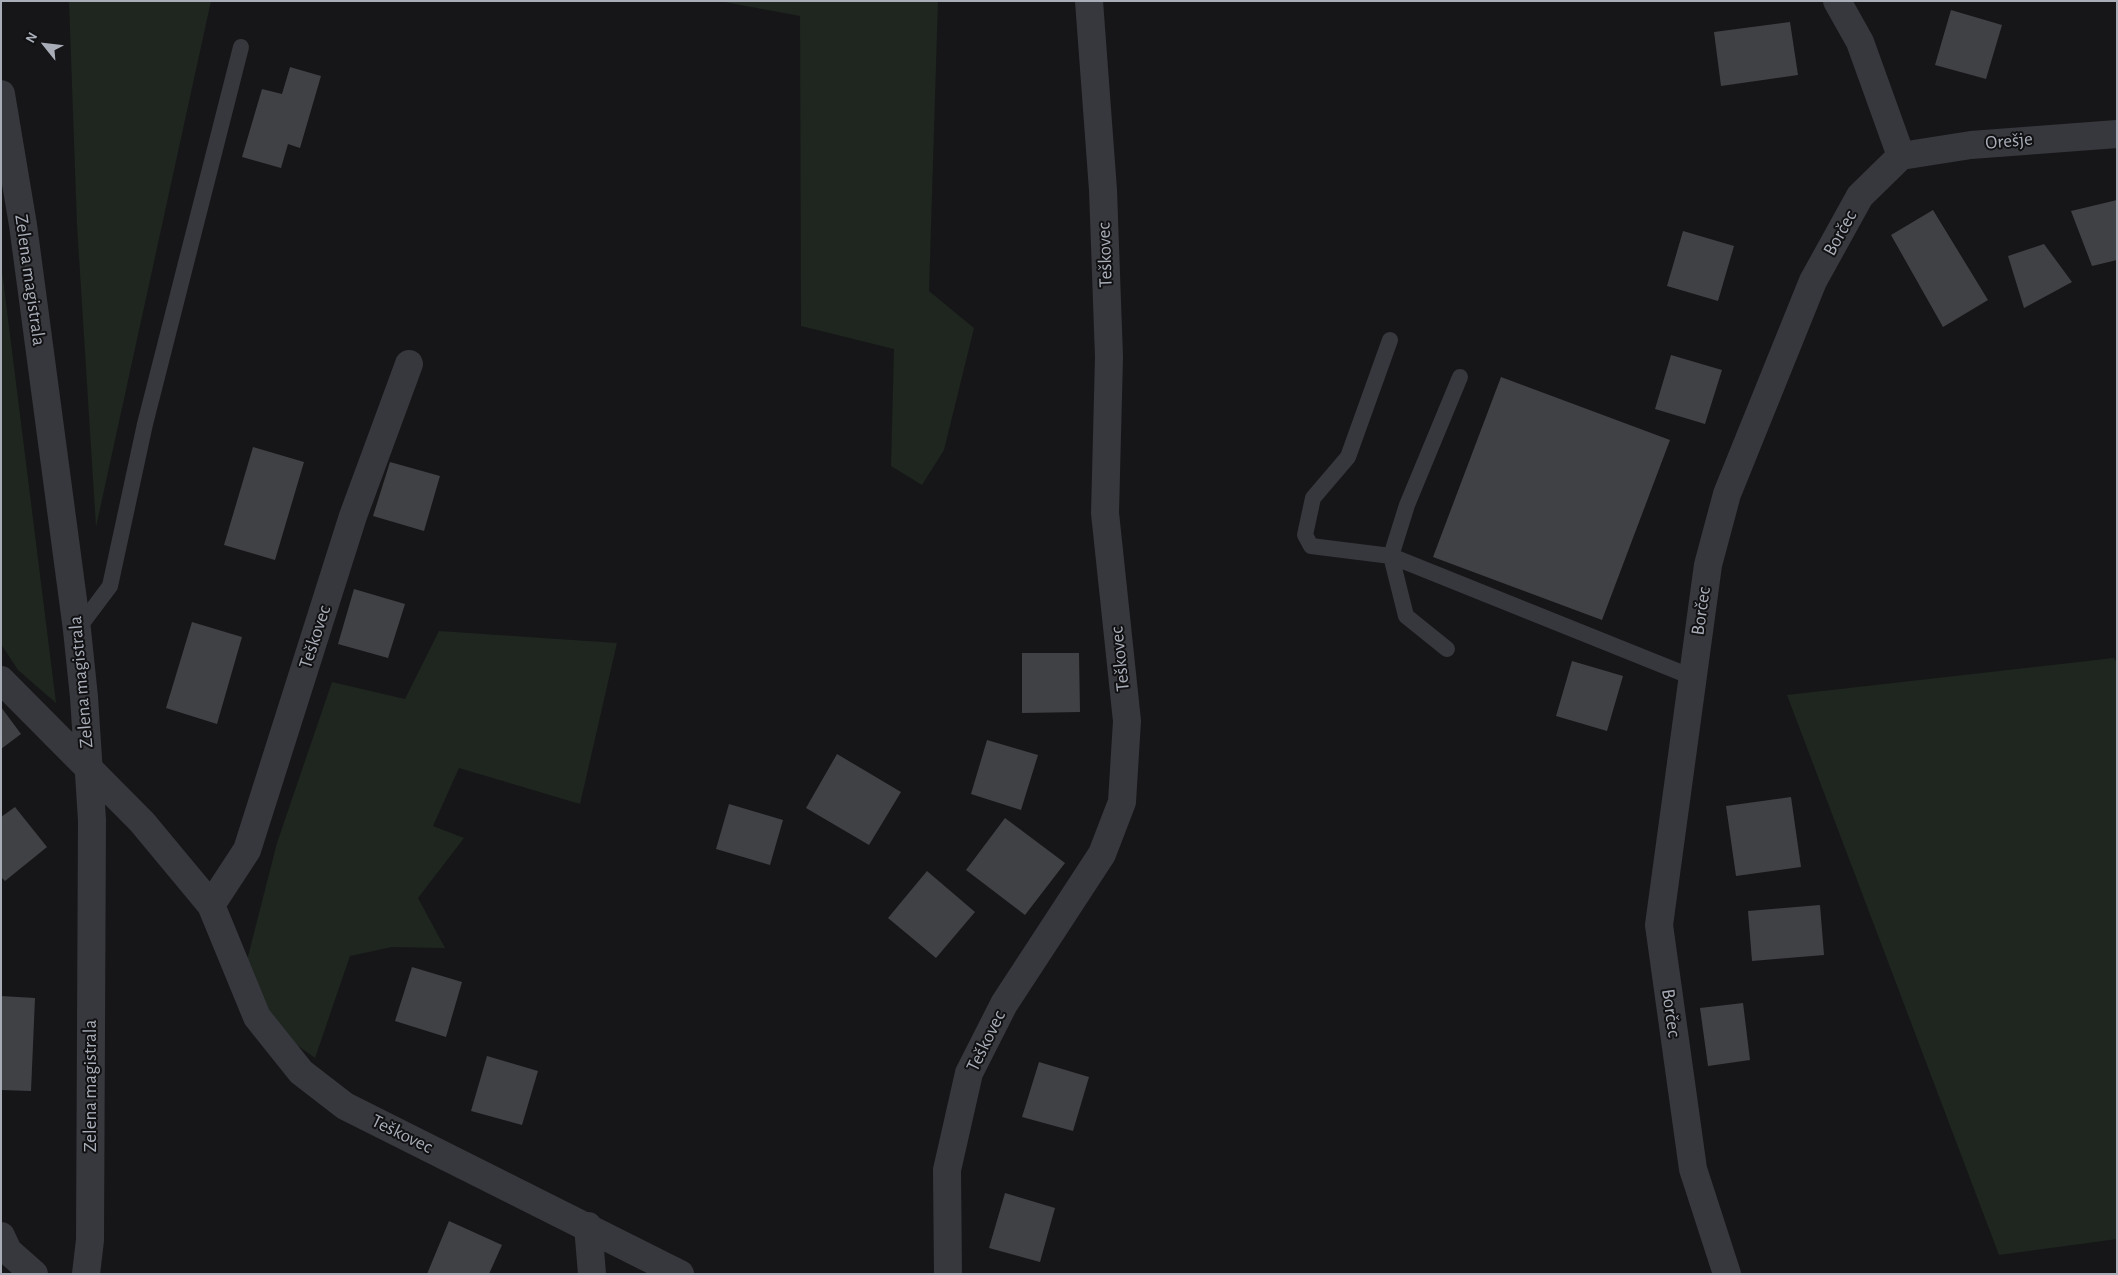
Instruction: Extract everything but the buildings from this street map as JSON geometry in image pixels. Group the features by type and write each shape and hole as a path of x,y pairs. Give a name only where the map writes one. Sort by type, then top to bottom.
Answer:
{"street":[{"name":"Teškovec","path":"948,1274 947,1170 970,1073 1004,1004 1102,854 1122,802 1127,721 1105,513 1108,338 1103,190 1089,1"},
{"path":"1837,1 1860,42 1901,156"},
{"name":"Zelena magistrala","path":"1,94 23,225 77,630 84,697 92,820 90,1240 86,1274"},
{"name":"Orešje","path":"1901,156 1971,145 2117,134"},
{"name":"Borčec","path":"1727,1274 1693,1169 1658,925 1708,565 1727,494 1818,273 1860,196 1901,156"},
{"name":"Teškovec","path":"211,905 247,850 353,516 409,364"},
{"name":"Teškovec","path":"1,680 142,822 211,905 257,1017 301,1072 345,1106 588,1226 680,1274"},
{"path":"588,1226 592,1274"},
{"path":"1,1236 8,1250 34,1274"}],"lane":[{"path":"77,630 110,586 145,424 241,47"},
{"path":"1390,340 1348,457 1313,498 1305,535 1311,546 1391,556 1692,677"},
{"path":"1447,648 1406,616 1391,556 1407,505 1460,376"}],"shaded area":[{"path":"69,1 211,1 96,527 77,225"},
{"path":"719,1 938,1 929,291 974,328 944,450 922,485 891,466 894,349 801,326 800,16"},
{"path":"1,263 56,703 18,670 1,644"},
{"path":"439,631 617,643 580,804 459,768 433,826 464,838 418,898 445,948 392,947 350,956 315,1058 280,1033 243,976 277,843 332,682 405,699"},
{"path":"2114,658 2117,663 2117,1239 1999,1255 1787,695"}]}
